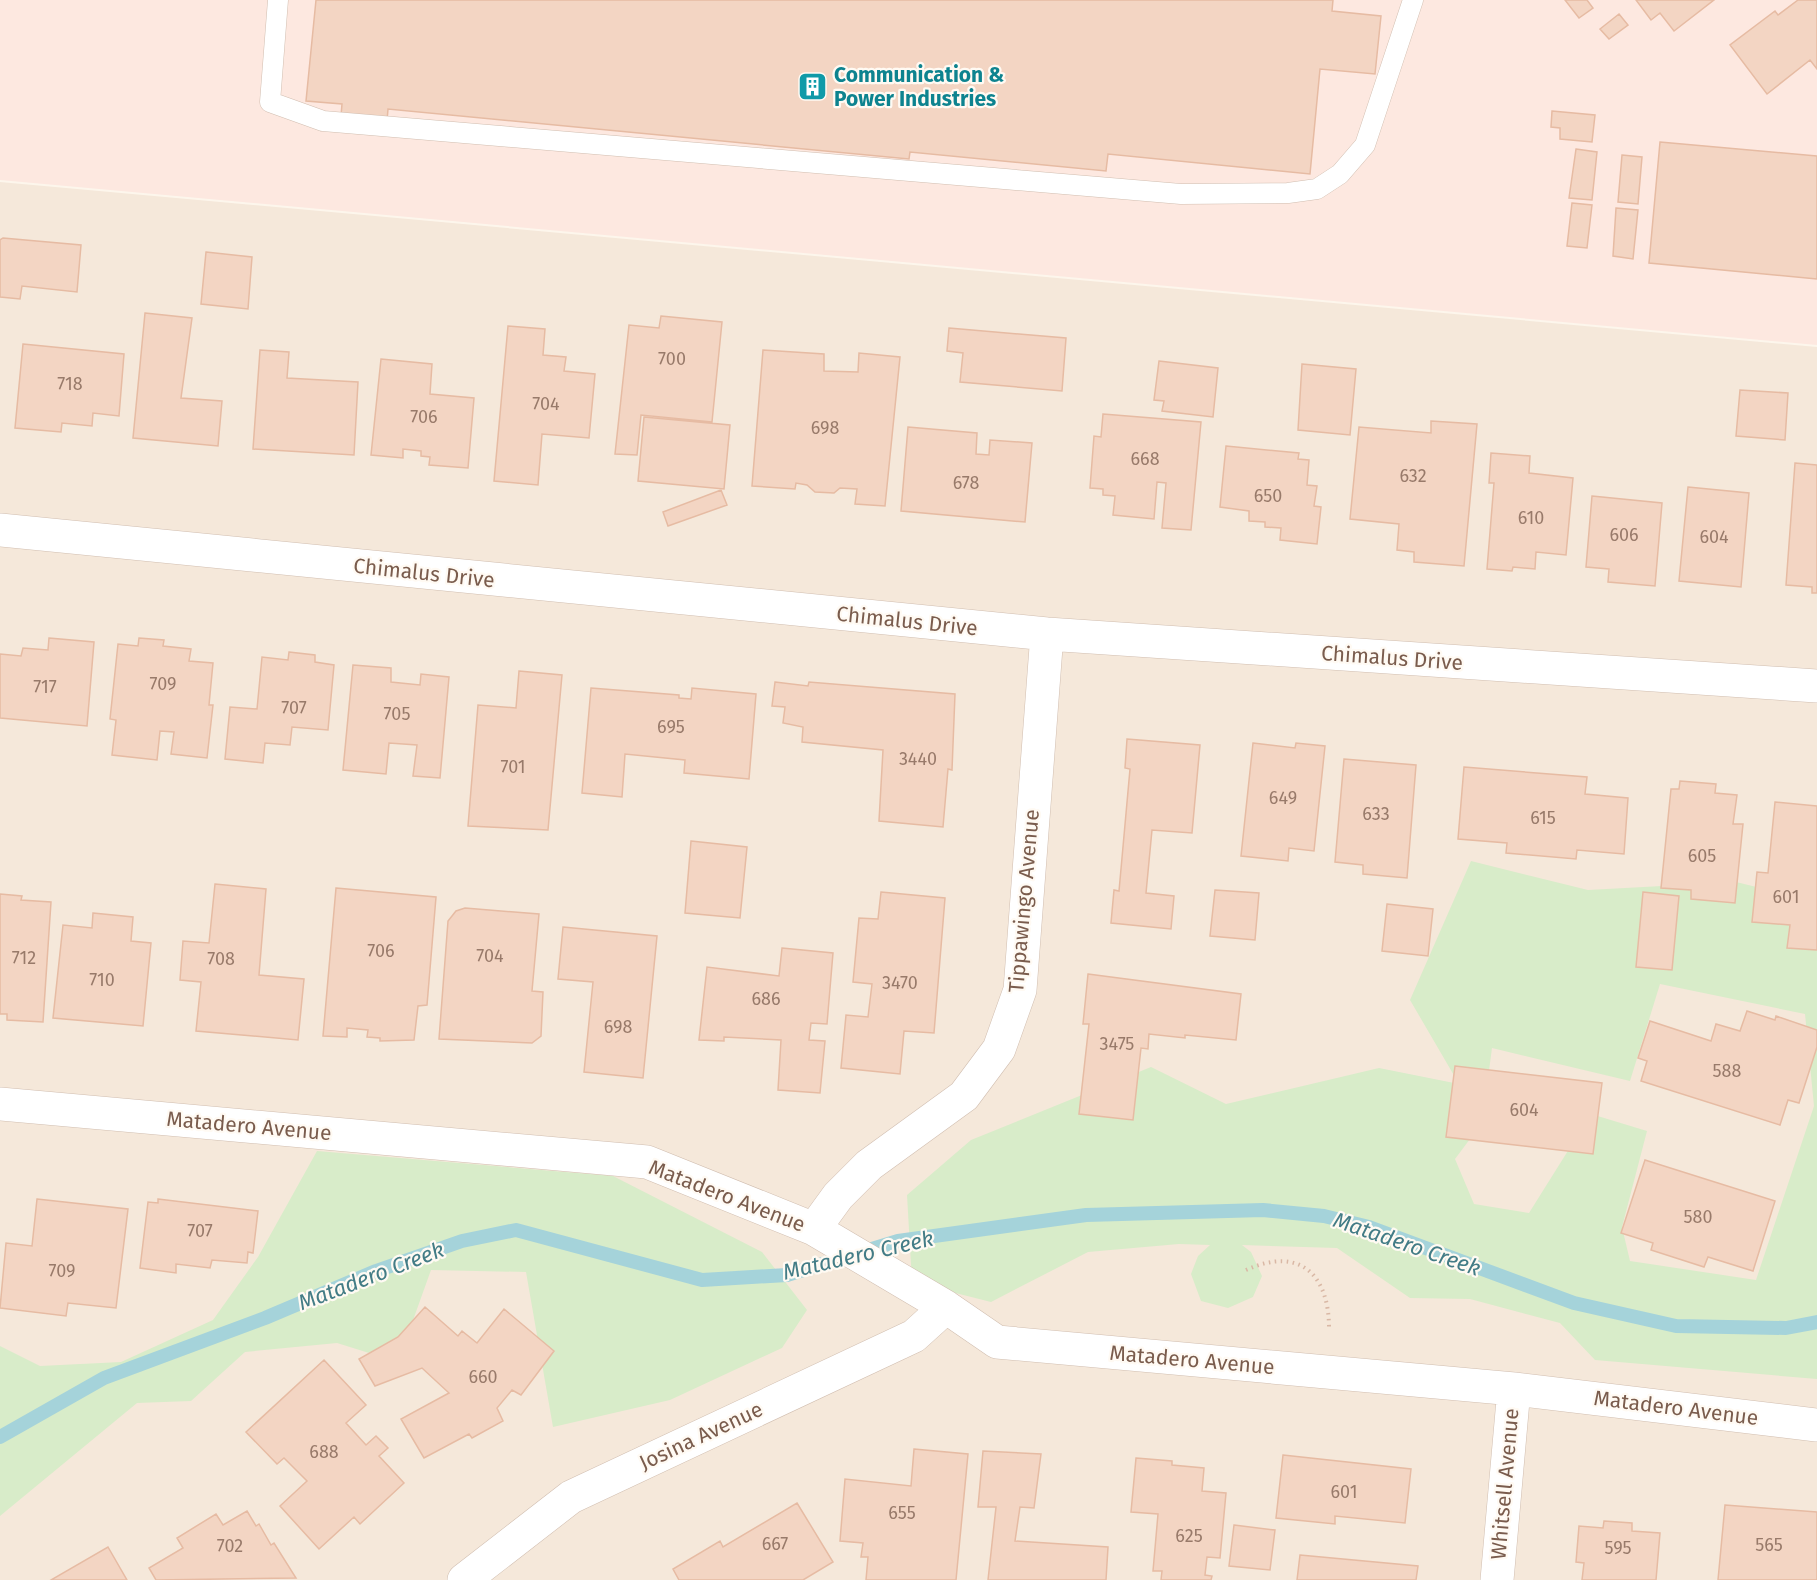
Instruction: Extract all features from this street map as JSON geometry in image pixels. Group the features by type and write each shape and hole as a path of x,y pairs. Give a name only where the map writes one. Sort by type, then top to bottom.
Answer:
{"street":[{"name":"Chimalus Drive","path":"0,530 1047,634 1817,686"},
{"name":"Tippawingo Avenue","path":"822,1234 838,1196 869,1165 964,1096 999,1049 1020,990 1047,634"},
{"name":"Matadero Avenue","path":"0,1104 647,1162 822,1234 946,1307 997,1342 1514,1389 1817,1425"},
{"name":"Josina Avenue","path":"464,1580 571,1497 914,1336 946,1307"},
{"name":"Whitsell Avenue","path":"1497,1580 1514,1389"}],"lane":[{"path":"278,0 270,102 323,121 1181,194 1288,193 1317,189 1340,174 1365,145 1413,0"}],"path":[{"path":"1246,1270 1265,1261 1274,1260 1298,1263 1318,1278 1329,1305 1327,1372"}],"shaded area":[{"path":"0,0 1817,0 1817,345 0,180"},
{"path":"0,182 1817,347 1817,1580 0,1580"}],"green space":[{"path":"1471,861 1588,890 1736,882 1817,902 1817,1379 1595,1360 1560,1323 1470,1299 1410,1298 1337,1248 1242,1245 1251,1252 1262,1276 1253,1297 1228,1308 1201,1301 1191,1274 1198,1256 1210,1245 1179,1244 1088,1252 991,1302 912,1282 907,1195 971,1140 1151,1067 1226,1104 1379,1068 1459,1084 1410,1000","holes":["1660,984 1805,1014 1814,1106 1756,1280 1630,1261 1622,1227 1647,1131 1591,1114 1529,1213 1474,1204 1455,1159 1482,1123 1492,1048 1630,1081"]},
{"path":"317,1151 613,1176 762,1252 807,1310 782,1348 670,1400 553,1427 526,1272 431,1270 398,1362 337,1343 245,1352 191,1401 137,1403 0,1516 0,1346 40,1366 121,1362 213,1320 258,1257"}],"building":[{"name":"Communication & Power Industries","path":"316,0 1333,0 1332,11 1381,16 1375,74 1320,69 1310,174 1108,154 1106,171 910,152 909,159 388,109 387,121 341,116 342,104 306,101"},
{"path":"1565,0 1587,0 1593,8 1579,18"},
{"path":"1636,0 1714,0 1674,31 1660,13 1651,20"},
{"path":"1798,0 1817,0 1817,69 1810,60 1767,94 1730,45 1775,11 1778,15"},
{"path":"1619,14 1628,25 1609,39 1600,29"},
{"path":"1552,111 1595,115 1592,142 1560,139 1560,128 1551,127"},
{"path":"1660,142 1817,156 1817,279 1649,263"},
{"path":"1576,149 1597,152 1592,200 1569,198"},
{"path":"1622,155 1642,157 1638,204 1618,202"},
{"path":"1572,203 1592,205 1587,248 1567,246"},
{"path":"1616,208 1638,210 1633,259 1613,256"},
{"path":"3,238 81,245 77,292 22,286 20,299 0,297 0,240"},
{"path":"206,252 252,257 248,309 201,304"},
{"path":"145,313 192,318 181,398 222,401 218,446 133,438"},
{"path":"661,316 722,322 712,422 641,415 637,455 615,454 629,325 659,328"},
{"path":"508,326 545,329 543,355 566,357 564,371 595,374 589,438 542,434 538,485 494,481"},
{"path":"949,328 1066,338 1062,391 960,382 963,353 947,351"},
{"path":"23,344 124,354 119,416 93,413 92,426 62,423 61,432 15,428"},
{"path":"260,350 289,352 287,378 358,382 354,455 253,449"},
{"path":"763,350 824,354 824,371 858,372 859,353 900,357 885,506 855,504 857,489 840,488 834,493 815,492 807,485 796,483 795,489 752,486"},
{"path":"381,359 432,364 430,394 474,398 468,468 429,465 430,457 421,456 421,451 403,449 403,458 371,455"},
{"path":"1159,361 1218,368 1213,417 1162,411 1164,401 1154,400"},
{"path":"1302,364 1356,369 1350,435 1298,430"},
{"path":"1740,390 1788,393 1785,440 1736,436"},
{"path":"1103,414 1201,422 1191,530 1162,528 1166,483 1157,482 1154,519 1113,515 1115,496 1103,495 1103,489 1090,488 1094,436 1101,437"},
{"path":"644,417 730,425 724,489 638,481"},
{"path":"1431,421 1477,424 1464,566 1414,562 1414,552 1397,550 1399,524 1350,519 1359,427 1431,433"},
{"path":"908,427 977,433 976,454 989,455 990,440 1032,443 1025,522 901,511"},
{"path":"1226,446 1299,453 1298,459 1309,460 1307,485 1317,486 1314,506 1321,507 1317,544 1280,540 1281,528 1265,527 1265,522 1249,521 1249,511 1220,507"},
{"path":"1491,453 1530,456 1529,473 1573,478 1566,555 1536,552 1535,569 1513,567 1512,571 1487,569 1494,483 1489,483"},
{"path":"1795,463 1817,465 1817,593 1812,593 1812,587 1786,585"},
{"path":"1688,487 1749,493 1741,587 1679,581"},
{"path":"721,490 727,505 668,526 663,512"},
{"path":"1592,496 1662,503 1655,586 1608,582 1609,569 1586,567"},
{"path":"49,638 94,642 87,726 0,718 0,654 21,656 23,648 48,650"},
{"path":"139,638 164,640 163,646 191,649 189,661 213,663 209,705 213,705 207,758 171,754 174,732 160,731 157,760 112,755 116,720 110,719 118,644 138,646"},
{"path":"289,652 315,655 315,662 334,665 328,730 292,727 290,745 265,743 263,763 225,759 230,707 257,709 262,657 288,660"},
{"path":"353,665 391,668 391,682 420,685 421,674 449,677 440,778 413,776 417,745 389,743 386,774 343,770"},
{"path":"519,671 562,675 548,830 468,826 478,705 516,708"},
{"path":"775,682 808,686 809,682 955,694 952,770 948,769 943,827 879,821 883,750 802,742 803,727 783,723 785,707 772,706"},
{"path":"591,688 679,695 679,698 691,699 692,688 756,694 749,779 684,773 685,760 625,754 622,797 582,793"},
{"path":"1127,739 1200,745 1192,833 1152,830 1146,893 1174,896 1171,929 1111,923 1114,890 1119,891 1130,769 1125,768"},
{"path":"1253,743 1295,748 1296,743 1325,746 1314,851 1289,848 1288,861 1241,856"},
{"path":"1344,759 1416,765 1407,878 1363,874 1363,865 1335,862"},
{"path":"1464,767 1587,777 1585,794 1628,798 1624,854 1577,850 1576,859 1506,853 1507,843 1458,839"},
{"path":"1680,781 1716,784 1715,793 1737,795 1733,824 1743,824 1735,903 1691,899 1691,890 1661,888 1671,789 1679,789"},
{"path":"1775,802 1817,806 1817,950 1787,948 1790,925 1752,922 1757,872 1768,873"},
{"path":"691,841 747,847 740,918 685,913"},
{"path":"215,884 266,889 259,975 304,979 298,1040 196,1031 201,982 180,980 183,941 209,943"},
{"path":"336,888 436,897 427,1005 418,1006 414,1040 380,1041 380,1038 367,1037 368,1030 347,1028 347,1037 323,1036"},
{"path":"1215,890 1259,893 1255,940 1210,936"},
{"path":"881,892 945,898 934,1033 904,1031 900,1074 841,1068 846,1015 868,1017 872,984 853,982 859,918 878,919"},
{"path":"1643,892 1679,896 1672,970 1636,967"},
{"path":"0,894 22,896 21,900 51,902 43,1022 7,1020 7,1014 0,1014"},
{"path":"1387,904 1433,909 1428,956 1382,951"},
{"path":"465,908 539,914 532,991 543,992 541,1036 532,1043 439,1039 448,921 456,911"},
{"path":"93,913 133,917 131,941 151,943 143,1026 53,1018 63,925 92,928"},
{"path":"563,927 657,936 643,1078 584,1072 593,982 558,979"},
{"path":"782,948 833,953 827,1024 811,1023 809,1040 825,1041 820,1093 778,1090 781,1040 724,1037 724,1041 699,1040 707,967 779,976"},
{"path":"1088,974 1241,994 1236,1040 1149,1034 1148,1049 1141,1048 1133,1120 1079,1114 1089,1024 1083,1024"},
{"path":"1747,1011 1775,1020 1776,1016 1817,1030 1817,1047 1799,1103 1788,1100 1780,1125 1641,1081 1647,1061 1638,1058 1650,1021 1711,1041 1716,1024 1740,1031"},
{"path":"1455,1066 1602,1083 1593,1154 1446,1137"},
{"path":"1645,1160 1775,1201 1753,1271 1708,1257 1704,1267 1651,1250 1653,1243 1621,1233"},
{"path":"37,1199 128,1209 116,1308 68,1303 66,1316 0,1308 6,1243 32,1246"},
{"path":"158,1199 258,1211 253,1253 248,1252 247,1263 212,1260 210,1268 176,1264 176,1273 140,1268 148,1202 158,1203"},
{"path":"425,1307 458,1336 462,1331 477,1343 504,1309 554,1351 521,1395 512,1390 497,1408 503,1421 472,1438 469,1434 424,1458 401,1419 449,1393 422,1368 375,1386 359,1359 398,1337"},
{"path":"324,1360 366,1405 346,1423 366,1445 376,1436 388,1448 379,1456 404,1483 360,1524 354,1517 319,1549 280,1506 307,1481 284,1458 277,1464 246,1432"},
{"path":"914,1449 968,1454 956,1580 866,1580 868,1557 861,1557 863,1543 840,1541 845,1479 911,1486"},
{"path":"983,1451 1041,1454 1034,1508 1020,1507 1015,1541 1108,1547 1106,1580 988,1580 996,1507 978,1507"},
{"path":"1283,1455 1411,1469 1405,1523 1335,1516 1335,1524 1276,1518"},
{"path":"1136,1458 1172,1461 1172,1465 1204,1468 1202,1491 1226,1493 1220,1558 1207,1557 1205,1575 1212,1576 1211,1580 1161,1580 1162,1571 1153,1571 1158,1514 1131,1512"},
{"path":"797,1503 833,1562 803,1580 679,1580 673,1569 720,1541 723,1547"},
{"path":"1725,1505 1817,1512 1817,1580 1718,1580"},
{"path":"247,1511 256,1526 259,1524 271,1545 274,1543 296,1578 156,1580 149,1568 183,1548 177,1538 216,1514 223,1525"},
{"path":"1604,1521 1632,1523 1632,1531 1660,1533 1656,1580 1582,1580 1584,1563 1576,1562 1579,1526 1603,1528"},
{"path":"1234,1525 1275,1530 1270,1570 1229,1566"},
{"path":"108,1547 127,1580 51,1580"},
{"path":"1300,1555 1418,1566 1416,1580 1297,1580"}],"waterway":[{"name":"Matadero Creek","path":"0,1437 104,1378 265,1318 376,1271 462,1241 516,1230 702,1280 787,1275 898,1241 1086,1215 1263,1210 1324,1216 1369,1227 1574,1303 1676,1326 1786,1328 1817,1322"}],"place":[{"name":"Communication & Power Industries","path":"813,87"}]}
